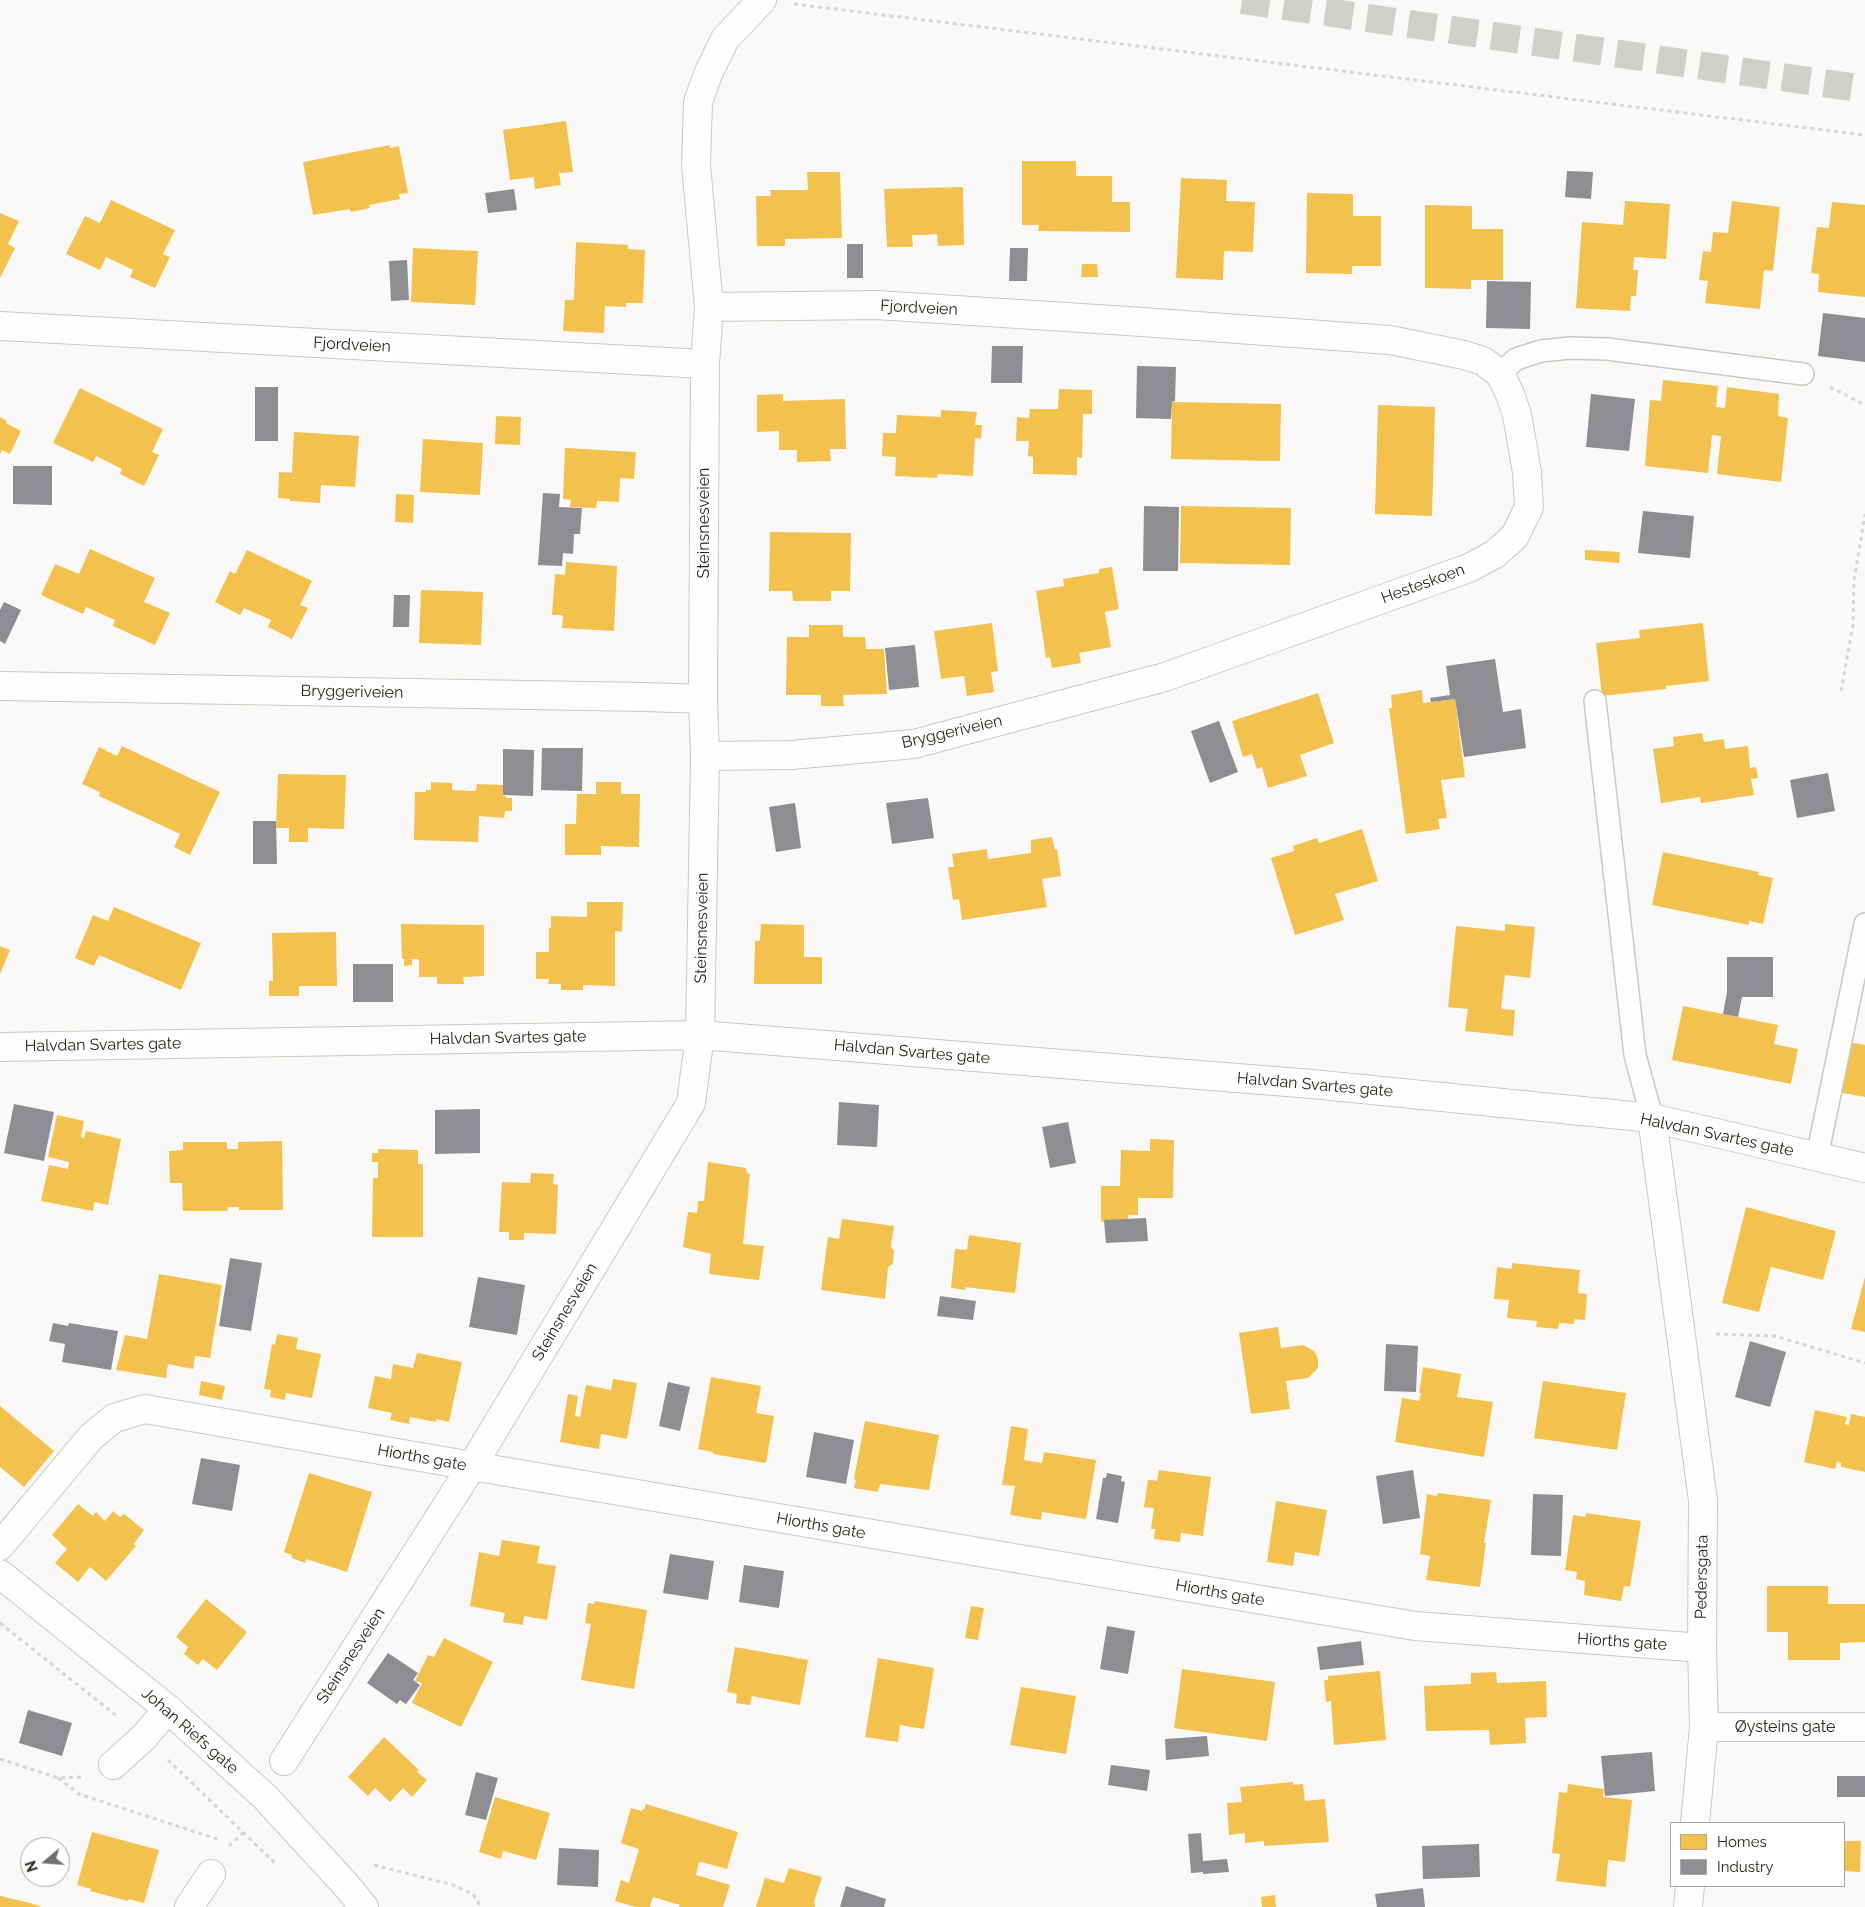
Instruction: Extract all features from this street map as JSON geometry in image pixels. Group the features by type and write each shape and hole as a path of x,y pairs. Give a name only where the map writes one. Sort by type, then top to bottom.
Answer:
{"street":[{"name":"Steinsnesveien","path":"284,1760 472,1466 691,1103 700,1035 705,756 703,699 705,364 709,307 696,165 698,102 708,74 725,39 762,0"},
{"name":"Fjordveien","path":"709,307 877,305 1390,340 1483,361 1500,374"},
{"name":"Fjordveien","path":"0,326 705,364"},
{"name":"Hesteskoen","path":"1164,677 1469,568 1495,554 1515,536 1529,507 1528,472 1517,415 1510,394 1500,374"},
{"name":"Bryggeriveien","path":"705,756 791,755 914,744 1164,677"},
{"name":"Bryggeriveien","path":"0,686 703,699"},
{"name":"Halvdan Svartes gate","path":"0,1047 700,1035 1312,1084 1652,1118 1865,1168"},
{"name":"Pedersgata","path":"1652,1118 1703,1501 1702,1648 1704,1727 1695,1822"},
{"name":"Hiorths gate","path":"0,1546 91,1438 114,1418 145,1409 1414,1626 1702,1648"},
{"name":"Johan Riefs gate","path":"0,1574 168,1710 265,1798 346,1884 364,1907"},
{"path":"113,1765 144,1737 168,1710"},
{"name":"Øysteins gate","path":"1704,1727 1865,1727"},
{"path":"189,1907 211,1874"},
{"path":"1688,1907 1690,1887"}],"lane":[{"path":"1500,374 1516,360 1541,351 1570,348 1607,349 1803,374"},
{"path":"1594,701 1635,1055 1652,1118"},
{"name":"Halvdan Svartes gate","path":"1817,1157 1865,924"}],"path":[{"path":"762,0 1865,135"},
{"path":"1803,374 1865,405"},
{"path":"1842,691 1853,625 1854,580 1865,514"},
{"path":"1680,1332 1775,1336 1865,1364"},
{"path":"0,1623 122,1720"},
{"path":"164,1757 278,1866"},
{"path":"0,1759 58,1778 79,1794 216,1837 230,1845"},
{"path":"58,1778 85,1776 113,1765"},
{"path":"371,1864 452,1885 473,1894 481,1907"}],"building: Homes":[{"path":"566,121 573,172 559,173 561,185 535,189 534,177 510,180 503,130"},
{"path":"390,145 390,148 399,146 408,193 399,194 400,199 369,205 370,208 351,212 350,209 313,215 303,162"},
{"path":"1022,161 1076,161 1076,176 1112,176 1112,202 1130,202 1130,232 1038,231 1039,225 1022,225"},
{"path":"807,172 840,172 842,238 785,239 785,246 757,246 756,196 771,196 770,190 808,190"},
{"path":"1181,178 1227,180 1226,201 1255,202 1253,252 1224,251 1223,280 1176,278"},
{"path":"963,187 964,245 938,246 937,234 912,235 913,247 887,247 884,189"},
{"path":"1307,193 1353,194 1353,216 1381,216 1381,266 1352,266 1352,274 1306,273"},
{"path":"111,200 175,230 163,254 170,257 155,288 130,277 133,270 106,257 100,270 66,254 85,216 100,223"},
{"path":"1625,201 1670,204 1666,259 1634,257 1633,270 1638,270 1636,296 1631,296 1630,311 1576,308 1582,222 1623,225"},
{"path":"1732,201 1780,207 1773,271 1764,270 1760,309 1705,303 1708,281 1699,280 1703,251 1711,252 1713,232 1728,233"},
{"path":"1832,202 1865,205 1865,297 1818,292 1819,274 1811,273 1817,227 1829,228"},
{"path":"1425,205 1472,206 1472,229 1503,229 1503,280 1471,280 1471,289 1425,288"},
{"path":"0,213 19,221 8,244 15,248 0,278"},
{"path":"576,242 628,245 628,249 645,250 643,303 626,303 626,307 605,306 604,333 563,331 565,300 574,300"},
{"path":"413,248 478,251 475,305 411,302"},
{"path":"1082,264 1097,264 1098,277 1081,277"},
{"path":"1663,380 1718,386 1716,407 1725,408 1727,387 1779,394 1778,416 1788,418 1781,482 1717,474 1721,436 1712,435 1708,473 1645,466 1650,400 1661,401"},
{"path":"80,388 163,429 152,452 159,455 144,486 120,474 122,469 96,456 93,462 53,443"},
{"path":"1059,389 1092,390 1092,414 1083,414 1082,458 1077,457 1077,475 1033,474 1033,457 1028,456 1029,441 1016,441 1017,417 1029,418 1030,409 1058,409"},
{"path":"783,394 783,401 845,399 846,449 830,449 831,461 797,462 797,450 779,450 779,431 757,432 757,395"},
{"path":"1172,402 1281,404 1280,461 1171,459"},
{"path":"1378,405 1435,407 1432,516 1375,514"},
{"path":"941,410 977,412 975,425 982,425 981,439 975,438 973,476 938,474 937,478 895,476 896,457 882,456 883,433 896,433 897,415 941,417"},
{"path":"496,416 521,417 520,445 495,444"},
{"path":"0,417 7,421 6,423 21,431 10,454 2,450 0,454"},
{"path":"294,432 359,436 355,487 321,485 320,503 290,501 290,499 278,498 279,472 292,473"},
{"path":"423,439 483,443 480,495 420,492"},
{"path":"565,448 636,452 634,479 620,478 619,502 597,501 596,508 570,507 571,500 563,499"},
{"path":"396,494 414,495 413,523 395,522"},
{"path":"1181,506 1291,508 1290,565 1180,563"},
{"path":"770,532 851,533 850,591 831,591 831,601 793,601 792,591 769,591"},
{"path":"90,549 155,578 144,602 170,613 155,645 113,626 115,620 86,607 83,614 41,595 55,564 79,574"},
{"path":"247,550 312,581 300,605 308,608 292,639 268,627 271,620 244,608 240,615 215,602 230,571 235,574"},
{"path":"1585,550 1620,552 1619,563 1585,560"},
{"path":"566,562 617,566 614,631 562,628 563,615 552,615 555,574 565,575"},
{"path":"1112,567 1119,609 1105,612 1111,647 1079,653 1081,663 1052,668 1050,657 1046,658 1036,591 1064,586 1063,579 1099,573 1099,569"},
{"path":"421,590 483,592 481,645 419,643"},
{"path":"992,623 998,671 991,672 994,692 967,696 964,676 941,679 934,631"},
{"path":"1703,623 1709,681 1666,686 1666,689 1602,696 1596,643 1640,638 1639,630"},
{"path":"809,625 843,625 843,637 865,637 866,649 884,649 887,694 843,695 844,706 821,706 821,695 786,695 787,637 809,637"},
{"path":"1422,690 1423,703 1455,699 1465,777 1441,780 1447,818 1438,819 1440,829 1406,834 1389,708 1392,708 1391,695"},
{"path":"1318,693 1334,743 1300,755 1307,776 1268,788 1262,767 1257,769 1252,754 1243,757 1232,721"},
{"path":"1702,733 1704,742 1724,739 1725,749 1748,746 1750,768 1756,767 1758,778 1751,779 1754,795 1701,803 1700,797 1661,803 1653,749 1674,746 1673,737"},
{"path":"122,746 220,792 190,855 174,847 180,834 99,796 100,792 82,784 99,747 117,756"},
{"path":"278,774 346,775 344,829 308,828 308,842 289,842 289,828 276,828"},
{"path":"431,782 452,783 452,790 476,791 477,784 504,785 503,796 512,798 512,811 505,811 504,818 479,816 478,842 414,840 415,792 431,790"},
{"path":"596,782 621,782 621,794 640,794 639,847 601,846 601,855 565,855 565,824 576,824 577,794 596,794"},
{"path":"1362,829 1378,881 1335,894 1344,920 1295,935 1271,858 1294,851 1293,846 1317,838 1319,843"},
{"path":"1052,837 1055,850 1057,849 1061,876 1042,879 1047,907 962,920 959,899 953,900 948,867 954,867 952,854 987,849 988,859 1031,853 1031,840"},
{"path":"1663,852 1759,872 1758,875 1773,878 1763,924 1749,921 1749,925 1652,905"},
{"path":"587,902 623,902 622,932 615,931 615,986 583,985 583,990 561,990 561,984 548,984 549,979 536,979 536,952 549,952 551,916 587,917"},
{"path":"114,907 201,943 181,990 99,955 94,966 75,958 93,915 108,921"},
{"path":"401,924 484,925 484,976 463,977 464,984 437,984 437,977 419,977 419,959 412,959 412,965 404,966"},
{"path":"761,924 804,925 804,957 822,957 822,984 754,984 755,941 760,941"},
{"path":"1505,924 1535,927 1530,978 1505,975 1501,1009 1515,1010 1513,1036 1465,1031 1468,1009 1448,1007 1456,926 1505,931"},
{"path":"336,932 337,986 299,986 299,996 269,996 269,981 273,981 272,933"},
{"path":"0,946 10,950 0,974"},
{"path":"1683,1006 1778,1025 1774,1044 1798,1049 1791,1084 1672,1060"},
{"path":"1848,1042 1865,1045 1865,1097 1838,1092"},
{"path":"57,1115 84,1121 81,1137 84,1138 86,1131 121,1139 108,1205 94,1202 93,1211 41,1201 49,1165 68,1169 69,1162 48,1157"},
{"path":"1150,1139 1174,1140 1173,1198 1138,1198 1138,1215 1128,1215 1128,1219 1101,1222 1101,1186 1120,1186 1121,1150 1150,1151"},
{"path":"282,1141 283,1210 239,1210 239,1207 228,1207 227,1211 183,1211 182,1183 170,1183 169,1151 183,1150 183,1142 227,1142 227,1149 238,1149 238,1142"},
{"path":"378,1149 418,1150 418,1164 423,1164 423,1237 372,1237 373,1178 378,1178 378,1162 372,1162 372,1153 378,1153"},
{"path":"708,1162 746,1168 747,1173 750,1174 743,1244 764,1246 759,1280 709,1274 711,1254 683,1247 688,1212 697,1213 698,1201 704,1201"},
{"path":"531,1173 554,1174 553,1184 558,1185 556,1234 524,1233 524,1240 509,1240 509,1232 499,1232 502,1182 530,1183"},
{"path":"1746,1207 1836,1231 1823,1280 1771,1267 1759,1312 1722,1303"},
{"path":"842,1219 894,1226 891,1247 894,1251 893,1264 888,1267 885,1299 821,1290 828,1237 839,1239"},
{"path":"969,1235 1021,1243 1015,1293 965,1287 966,1290 951,1288 955,1249 967,1250"},
{"path":"1512,1263 1580,1270 1578,1293 1587,1294 1585,1320 1575,1319 1574,1324 1559,1323 1558,1329 1536,1327 1537,1321 1507,1318 1509,1300 1494,1299 1497,1267 1512,1269"},
{"path":"159,1274 222,1285 210,1358 195,1356 193,1369 168,1364 166,1378 116,1370 125,1335 147,1339"},
{"path":"1865,1277 1865,1332 1851,1329"},
{"path":"1278,1327 1281,1348 1303,1345 1309,1348 1315,1352 1318,1359 1318,1368 1308,1378 1286,1381 1290,1409 1251,1414 1239,1333"},
{"path":"277,1334 298,1338 296,1349 321,1354 312,1398 286,1393 285,1400 270,1397 271,1390 264,1389 272,1344 275,1345"},
{"path":"417,1353 462,1362 449,1422 436,1419 436,1422 410,1417 409,1424 390,1420 392,1413 368,1408 375,1376 391,1379 393,1364 413,1368"},
{"path":"1423,1367 1461,1374 1457,1397 1493,1402 1484,1457 1395,1442 1402,1398 1419,1401"},
{"path":"711,1377 761,1386 756,1413 774,1416 766,1463 713,1454 713,1452 698,1449"},
{"path":"613,1379 637,1383 627,1439 601,1434 599,1449 560,1442 568,1394 578,1396 575,1416 580,1417 586,1385 611,1390"},
{"path":"201,1381 225,1386 222,1400 199,1395"},
{"path":"1543,1381 1626,1393 1617,1450 1534,1438"},
{"path":"0,1406 54,1451 24,1487 0,1467"},
{"path":"1815,1410 1847,1417 1845,1424 1849,1425 1851,1414 1865,1417 1865,1472 1841,1467 1841,1463 1837,1462 1835,1469 1804,1462"},
{"path":"865,1421 939,1435 929,1490 880,1484 878,1492 854,1488"},
{"path":"1011,1426 1028,1429 1024,1460 1042,1463 1044,1452 1096,1460 1086,1519 1042,1512 1041,1520 1010,1515 1015,1486 1002,1485"},
{"path":"1159,1470 1211,1477 1203,1536 1181,1533 1180,1542 1154,1539 1155,1529 1151,1529 1154,1508 1144,1507 1148,1480 1157,1481"},
{"path":"309,1473 372,1492 347,1572 306,1559 305,1563 292,1558 292,1555 284,1552"},
{"path":"1438,1493 1491,1500 1484,1543 1486,1543 1480,1587 1426,1580 1430,1556 1420,1554 1427,1494 1437,1496"},
{"path":"1276,1501 1327,1510 1319,1556 1295,1552 1293,1566 1267,1562"},
{"path":"78,1504 93,1516 96,1512 105,1521 113,1511 120,1517 124,1514 144,1530 134,1544 136,1546 106,1581 90,1567 78,1582 55,1563 67,1549 52,1535"},
{"path":"1586,1513 1641,1521 1630,1587 1624,1586 1621,1601 1584,1595 1585,1581 1576,1579 1577,1572 1565,1570 1573,1515 1585,1517"},
{"path":"502,1540 540,1546 537,1563 556,1566 547,1620 524,1616 523,1625 503,1622 505,1613 470,1606 479,1552 499,1556"},
{"path":"1767,1586 1828,1586 1828,1604 1865,1604 1865,1642 1840,1643 1840,1660 1788,1660 1788,1632 1767,1632"},
{"path":"206,1599 247,1632 217,1670 203,1659 198,1665 184,1654 188,1647 176,1637"},
{"path":"595,1601 647,1610 634,1689 581,1680 591,1624 585,1623 588,1603 594,1604"},
{"path":"971,1606 984,1608 978,1640 965,1638"},
{"path":"444,1638 493,1662 461,1727 412,1703 422,1683 415,1681 428,1655 434,1657"},
{"path":"735,1647 808,1660 800,1705 752,1696 750,1705 736,1703 737,1694 727,1692"},
{"path":"878,1658 934,1668 924,1729 900,1725 898,1742 865,1737"},
{"path":"1182,1669 1275,1682 1267,1741 1174,1728"},
{"path":"1380,1671 1386,1740 1334,1745 1331,1701 1326,1702 1324,1680 1328,1680 1328,1676"},
{"path":"1496,1672 1497,1683 1546,1681 1547,1717 1525,1718 1526,1743 1490,1745 1489,1730 1426,1731 1424,1686 1471,1684 1471,1673"},
{"path":"1021,1687 1076,1696 1066,1754 1010,1745"},
{"path":"384,1737 427,1780 412,1797 403,1788 390,1802 375,1788 368,1796 348,1777"},
{"path":"1293,1782 1293,1785 1303,1784 1305,1801 1325,1799 1329,1842 1264,1846 1264,1841 1245,1843 1245,1833 1229,1835 1227,1803 1242,1803 1240,1787"},
{"path":"1568,1784 1604,1789 1603,1797 1632,1800 1625,1862 1608,1860 1606,1887 1556,1881 1560,1854 1552,1853 1559,1792 1567,1793"},
{"path":"495,1797 550,1813 536,1860 503,1851 501,1859 479,1852"},
{"path":"646,1804 738,1832 727,1869 699,1862 696,1875 730,1885 723,1907 679,1907 680,1905 653,1897 650,1907 636,1907 615,1901 621,1880 629,1883 639,1849 621,1843 631,1808 642,1811"},
{"path":"92,1832 159,1850 144,1903 129,1899 128,1901 90,1891 91,1889 77,1885"},
{"path":"1845,1841 1861,1841 1860,1872 1845,1871"},
{"path":"789,1868 822,1877 814,1902 815,1907 756,1907 765,1878 784,1883"},
{"path":"1275,1895 1276,1907 1262,1907 1261,1897"},
{"path":"0,1896 30,1903 42,1907 0,1907"}],"building: Industry":[{"path":"1567,171 1593,172 1591,199 1565,197"},
{"path":"514,189 517,210 488,213 485,193"},
{"path":"847,244 863,244 863,278 847,278"},
{"path":"1010,248 1028,248 1027,281 1009,281"},
{"path":"407,260 409,300 391,301 389,261"},
{"path":"1487,281 1531,282 1530,329 1486,328"},
{"path":"1823,313 1865,318 1865,362 1818,356"},
{"path":"992,346 1023,346 1022,383 991,383"},
{"path":"1137,366 1176,367 1175,401 1172,402 1171,419 1136,418"},
{"path":"255,387 278,387 278,441 255,441"},
{"path":"1591,394 1635,399 1629,451 1586,447"},
{"path":"13,466 52,466 52,505 13,504"},
{"path":"543,493 560,494 559,507 582,508 580,534 574,534 573,554 563,553 562,566 538,565"},
{"path":"1144,506 1179,507 1178,571 1143,571"},
{"path":"1643,511 1694,516 1690,558 1638,553"},
{"path":"394,595 410,595 409,627 393,627"},
{"path":"4,602 21,610 5,644 0,641 0,610"},
{"path":"915,645 919,687 889,690 885,648"},
{"path":"1495,659 1503,712 1521,709 1526,748 1464,757 1455,699 1431,702 1430,698 1450,695 1446,666"},
{"path":"1219,721 1238,772 1210,783 1191,731"},
{"path":"542,748 583,748 582,791 541,790"},
{"path":"503,749 534,750 533,796 503,795"},
{"path":"1828,773 1835,811 1797,818 1790,780"},
{"path":"928,798 934,838 892,844 886,803"},
{"path":"795,803 801,848 776,852 769,807"},
{"path":"253,821 276,821 277,864 253,864"},
{"path":"1727,957 1773,957 1773,997 1742,997 1738,1017 1723,1014 1727,992"},
{"path":"353,964 393,964 393,1002 353,1002"},
{"path":"839,1102 879,1105 877,1147 837,1145"},
{"path":"14,1104 54,1112 44,1161 4,1153"},
{"path":"480,1109 480,1153 435,1154 435,1110"},
{"path":"1068,1122 1076,1163 1050,1168 1042,1127"},
{"path":"1146,1218 1148,1241 1106,1243 1104,1220"},
{"path":"230,1258 262,1263 251,1331 219,1326"},
{"path":"478,1277 525,1285 517,1335 469,1327"},
{"path":"940,1296 976,1301 973,1320 937,1316"},
{"path":"53,1323 68,1326 69,1323 118,1331 111,1370 62,1362 65,1344 49,1341"},
{"path":"1750,1341 1786,1352 1770,1407 1735,1397"},
{"path":"1386,1344 1418,1346 1416,1392 1384,1391"},
{"path":"668,1382 690,1387 680,1431 659,1426"},
{"path":"814,1432 854,1440 846,1484 806,1477"},
{"path":"201,1458 240,1465 232,1511 192,1504"},
{"path":"1413,1470 1420,1518 1383,1524 1376,1476"},
{"path":"1107,1473 1122,1476 1121,1481 1125,1482 1118,1523 1096,1519 1103,1478 1106,1478"},
{"path":"1533,1494 1563,1495 1561,1556 1531,1555"},
{"path":"670,1554 714,1561 708,1600 663,1593"},
{"path":"744,1565 784,1571 779,1608 739,1602"},
{"path":"1107,1626 1135,1631 1128,1674 1100,1669"},
{"path":"1361,1641 1364,1665 1320,1670 1317,1647"},
{"path":"388,1653 418,1673 413,1680 420,1685 406,1704 400,1700 397,1704 367,1683"},
{"path":"28,1710 72,1723 62,1756 19,1743"},
{"path":"1207,1736 1209,1756 1166,1760 1165,1739"},
{"path":"1652,1752 1655,1791 1605,1796 1601,1756"},
{"path":"1111,1765 1150,1770 1147,1791 1108,1785"},
{"path":"476,1772 498,1778 486,1820 465,1815"},
{"path":"1837,1776 1865,1776 1865,1797 1837,1797"},
{"path":"1201,1833 1203,1861 1227,1859 1229,1872 1191,1873 1188,1834"},
{"path":"1479,1844 1480,1877 1423,1879 1422,1846"},
{"path":"559,1848 599,1850 598,1887 557,1885"},
{"path":"846,1886 886,1899 884,1907 840,1907"},
{"path":"1423,1888 1425,1907 1377,1907 1375,1894"}],"tunnel":[{"path":"1242,0 1865,89"}]}
